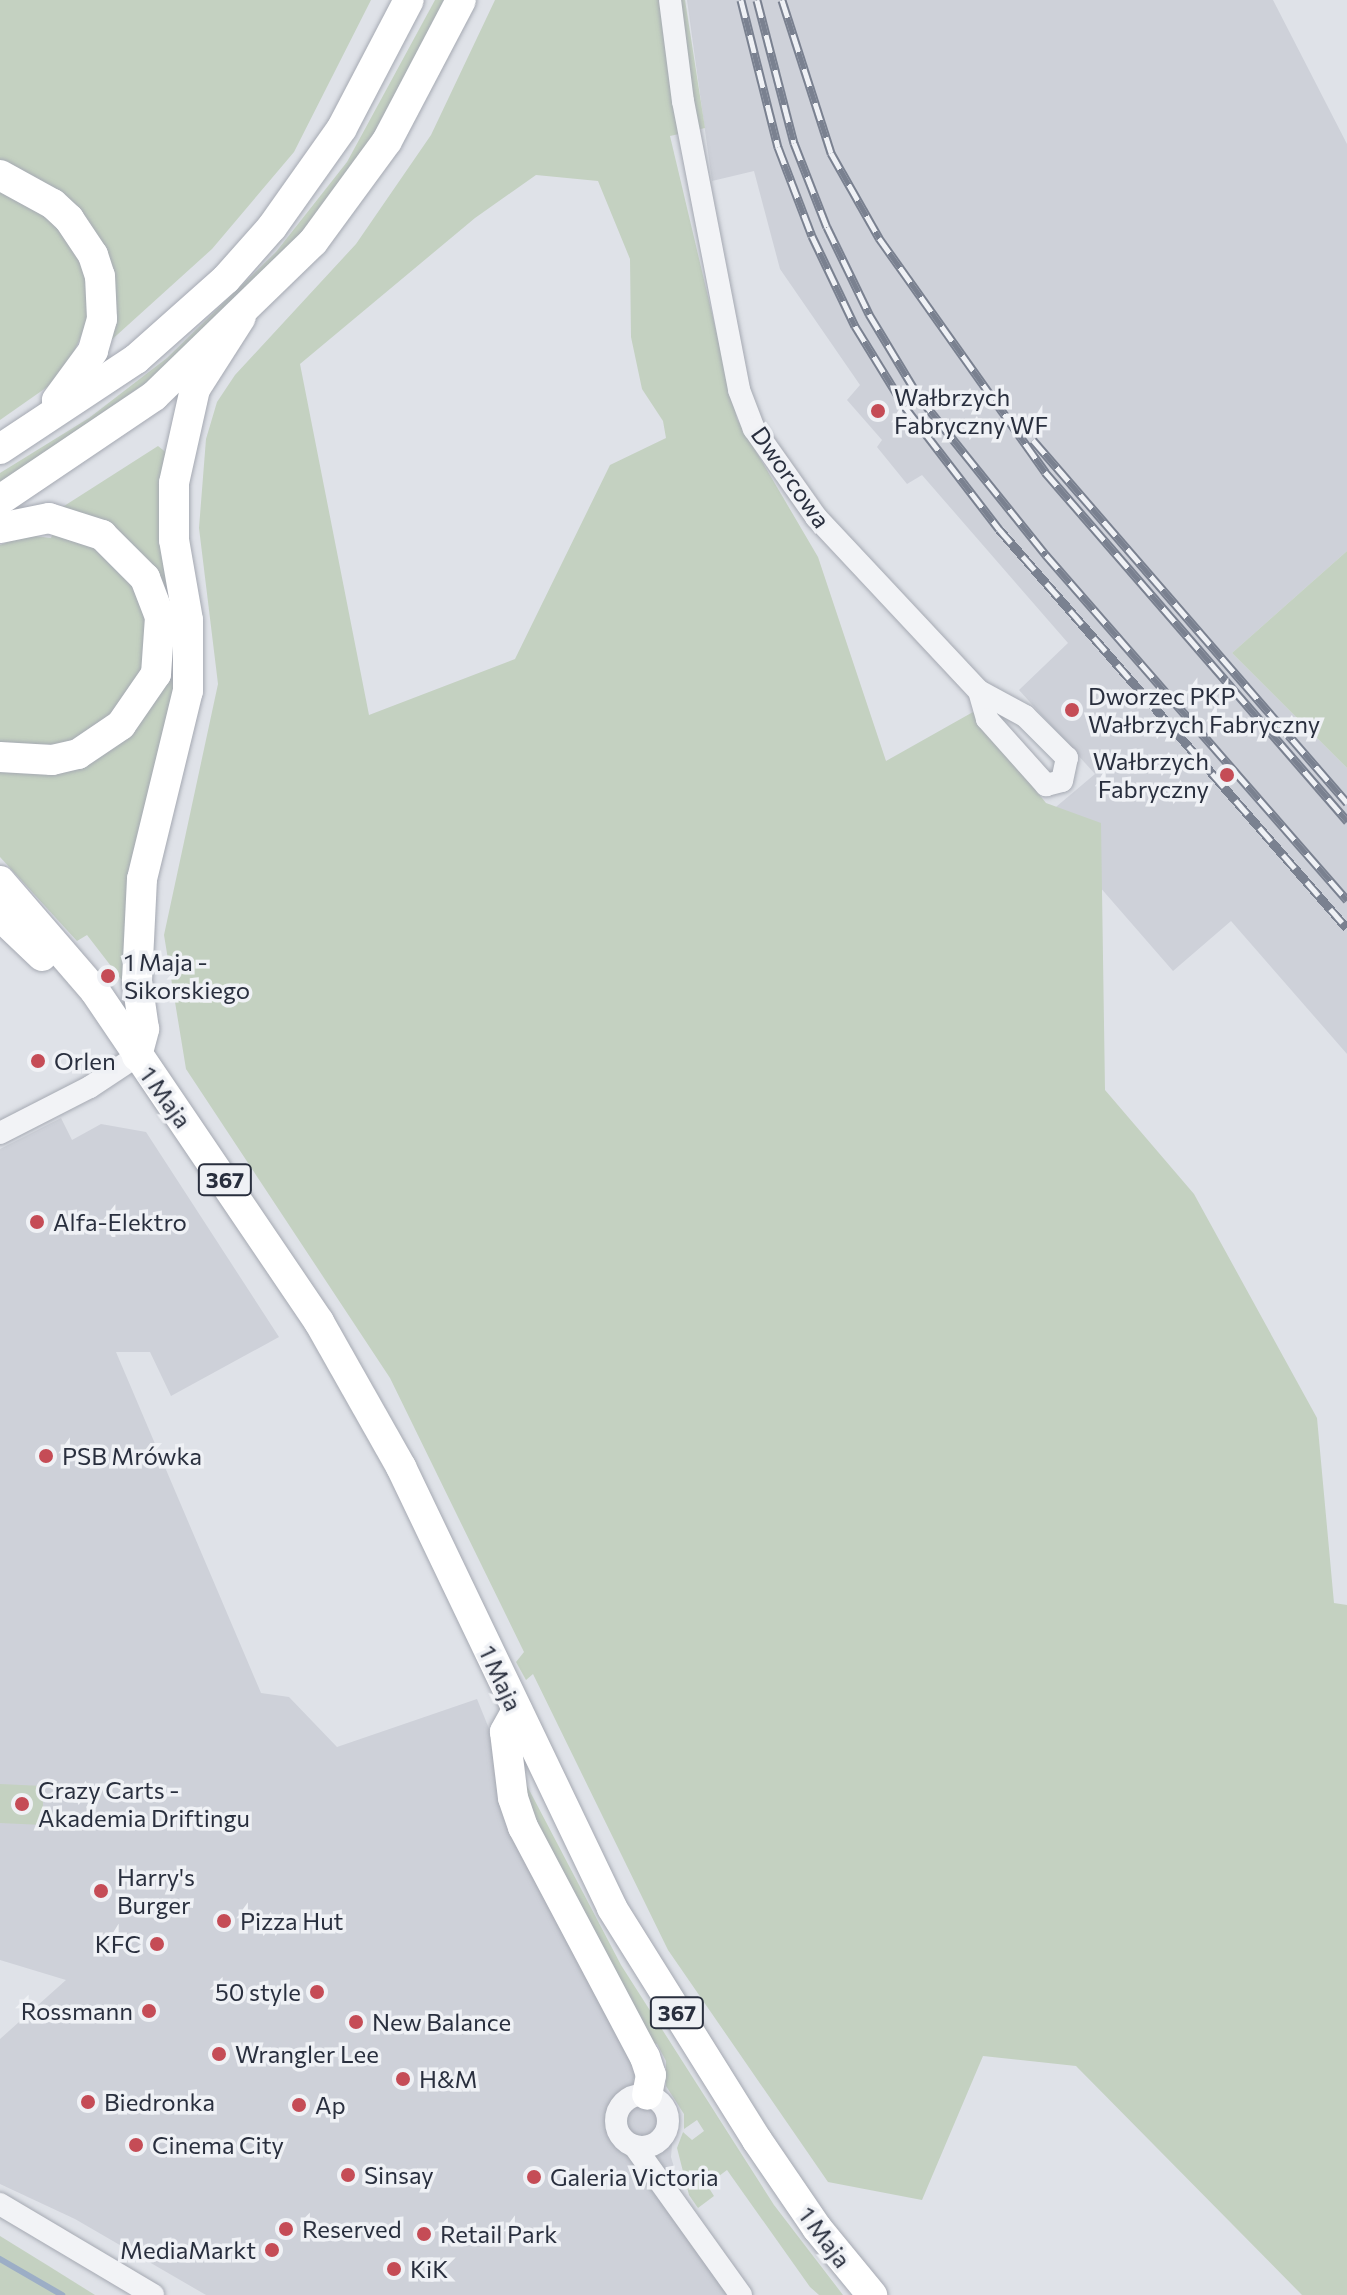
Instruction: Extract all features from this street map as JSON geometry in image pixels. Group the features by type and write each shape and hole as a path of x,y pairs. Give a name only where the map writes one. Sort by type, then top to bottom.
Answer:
{"main road":[{"path":"0,449 136,359 235,268 342,128 409,0"},
{"path":"0,500 154,396 241,317 352,193 387,141 461,0"},
{"path":"0,175 21,183 69,219 88,246 100,276 102,319 93,351 79,376 30,430"},
{"path":"137,1056 144,1029 137,981 142,879 188,691 188,620 174,540 174,483 195,389 241,317"},
{"path":"0,528 49,518 102,535 145,578 160,617 156,674 121,725 78,754 27,761 0,757"},
{"name":"1 Maja","path":"0,881 95,991 319,1322 401,1467 612,1908 765,2152 872,2295"},
{"name":"1 Maja","path":"0,916 137,1056"},
{"path":"517,1710 505,1732 513,1798 523,1827 645,2057 651,2075 647,2095"}],"street":[{"name":"Dworcowa","path":"670,0 683,101 739,390 754,429 816,517 979,691 1025,716 1069,761 1062,781 1046,785 987,719 979,691"},
{"path":"0,1133 90,1087 137,1056"},
{"path":"670,2191 662,2139 668,2114 647,2095 630,2098 617,2115 618,2132 635,2147 670,2191 741,2295"},
{"path":"635,2147 662,2139"},
{"path":"0,2204 153,2295"}],"shaded area":[{"path":"687,0 1273,0 1347,144 1347,551 1232,653 1347,768 1347,1054 1231,921 1173,971 1065,847 1050,812 1095,774 1019,690 1068,643 922,475 907,484 877,447 882,440 847,400 860,385 780,269 754,171 712,181"},
{"path":"61,1118 72,1140 101,1124 146,1132 279,1337 171,1396 150,1352 116,1352 261,1693 289,1697 337,1747 477,1699 490,1731 505,1817 637,2071 633,2080 660,2090 675,2109 671,2157 685,2204 752,2295 206,2295 75,2219 0,2184 0,2039 66,1980 0,1960 0,1149"}],"green space":[{"path":"0,0 371,0 294,152 212,249 107,344 111,279 0,164"},
{"path":"435,0 444,0 373,135 307,228 169,367 0,483 0,473 89,418 167,358 276,252 347,162"},
{"path":"495,0 685,0 705,128 670,136 737,419 818,557 886,761 973,712 1046,803 1101,823 1105,1090 1194,1194 1317,1418 1334,1603 1347,1605 1347,2295 1302,2295 1076,2066 983,2056 922,2200 828,2182 668,1950 533,1674 526,1680 516,1662 524,1652 390,1378 186,1069 164,935 218,684 199,528 206,439 217,402 235,375 356,244 431,135","holes":["536,175 598,181 630,259 631,337 642,389 663,421 666,438 610,465 515,659 369,715 300,364 475,218"]},
{"path":"0,186 38,206 80,252 93,309 69,363 50,385 0,420"},
{"path":"158,446 168,454 180,660 131,992 87,935 77,941 0,857 0,766 101,755 173,631 61,508"},
{"path":"54,529 75,533 126,566 149,619 150,652 122,708 86,737 63,744 0,745 0,545 26,535 51,538"},
{"path":"1347,551 1347,768 1232,653"},
{"path":"525,1782 621,1965 774,2205 843,2295 819,2295 810,2287 727,2170 707,2185 714,2196 698,2208 689,2195 677,2148 683,2132 692,2140 704,2131 697,2120 684,2129 684,2114 666,2086 666,2061 657,2044 651,2043 530,1826"},
{"name":"Crazy Carts - Akademia Driftingu","path":"0,1784 43,1786 43,1825 0,1823"},
{"path":"0,2236 47,2265 95,2295 0,2295"}],"waterway":[{"path":"0,2259 62,2295"}],"railway":[{"path":"741,0 778,147 812,236 855,326 905,407 999,529 1347,928"},
{"path":"757,0 794,143 827,227 869,314 919,397 1046,555 1347,900"},
{"path":"782,0 831,153 879,238 1045,472 1347,821"},
{"path":"1033,440 1347,803"}],"place":[{"name":"Wałbrzych Fabryczny WF","path":"878,411"},
{"name":"Dworzec PKP Wałbrzych Fabryczny","path":"1072,710"},
{"name":"Wałbrzych Fabryczny","path":"1227,775"},
{"name":"1 Maja - Sikorskiego","path":"108,976"},
{"name":"Orlen","path":"38,1061"},
{"name":"Alfa-Elektro","path":"37,1222"},
{"name":"PSB Mrówka","path":"46,1456"},
{"name":"Crazy Carts - Akademia Driftingu","path":"22,1804"},
{"name":"Harry's Burger","path":"101,1891"},
{"name":"Pizza Hut","path":"224,1921"},
{"name":"KFC","path":"157,1944"},
{"name":"50 style","path":"317,1992"},
{"name":"Rossmann","path":"149,2011"},
{"name":"New Balance","path":"356,2022"},
{"name":"Wrangler Lee","path":"219,2054"},
{"name":"H&M","path":"403,2079"},
{"name":"Biedronka","path":"88,2102"},
{"name":"Ap","path":"299,2105"},
{"name":"Cinema City","path":"136,2145"},
{"name":"Sinsay","path":"348,2175"},
{"name":"Galeria Victoria","path":"534,2177"},
{"name":"Reserved","path":"286,2229"},
{"name":"Retail Park","path":"424,2234"},
{"name":"MediaMarkt","path":"272,2250"},
{"name":"KiK","path":"394,2269"}]}
